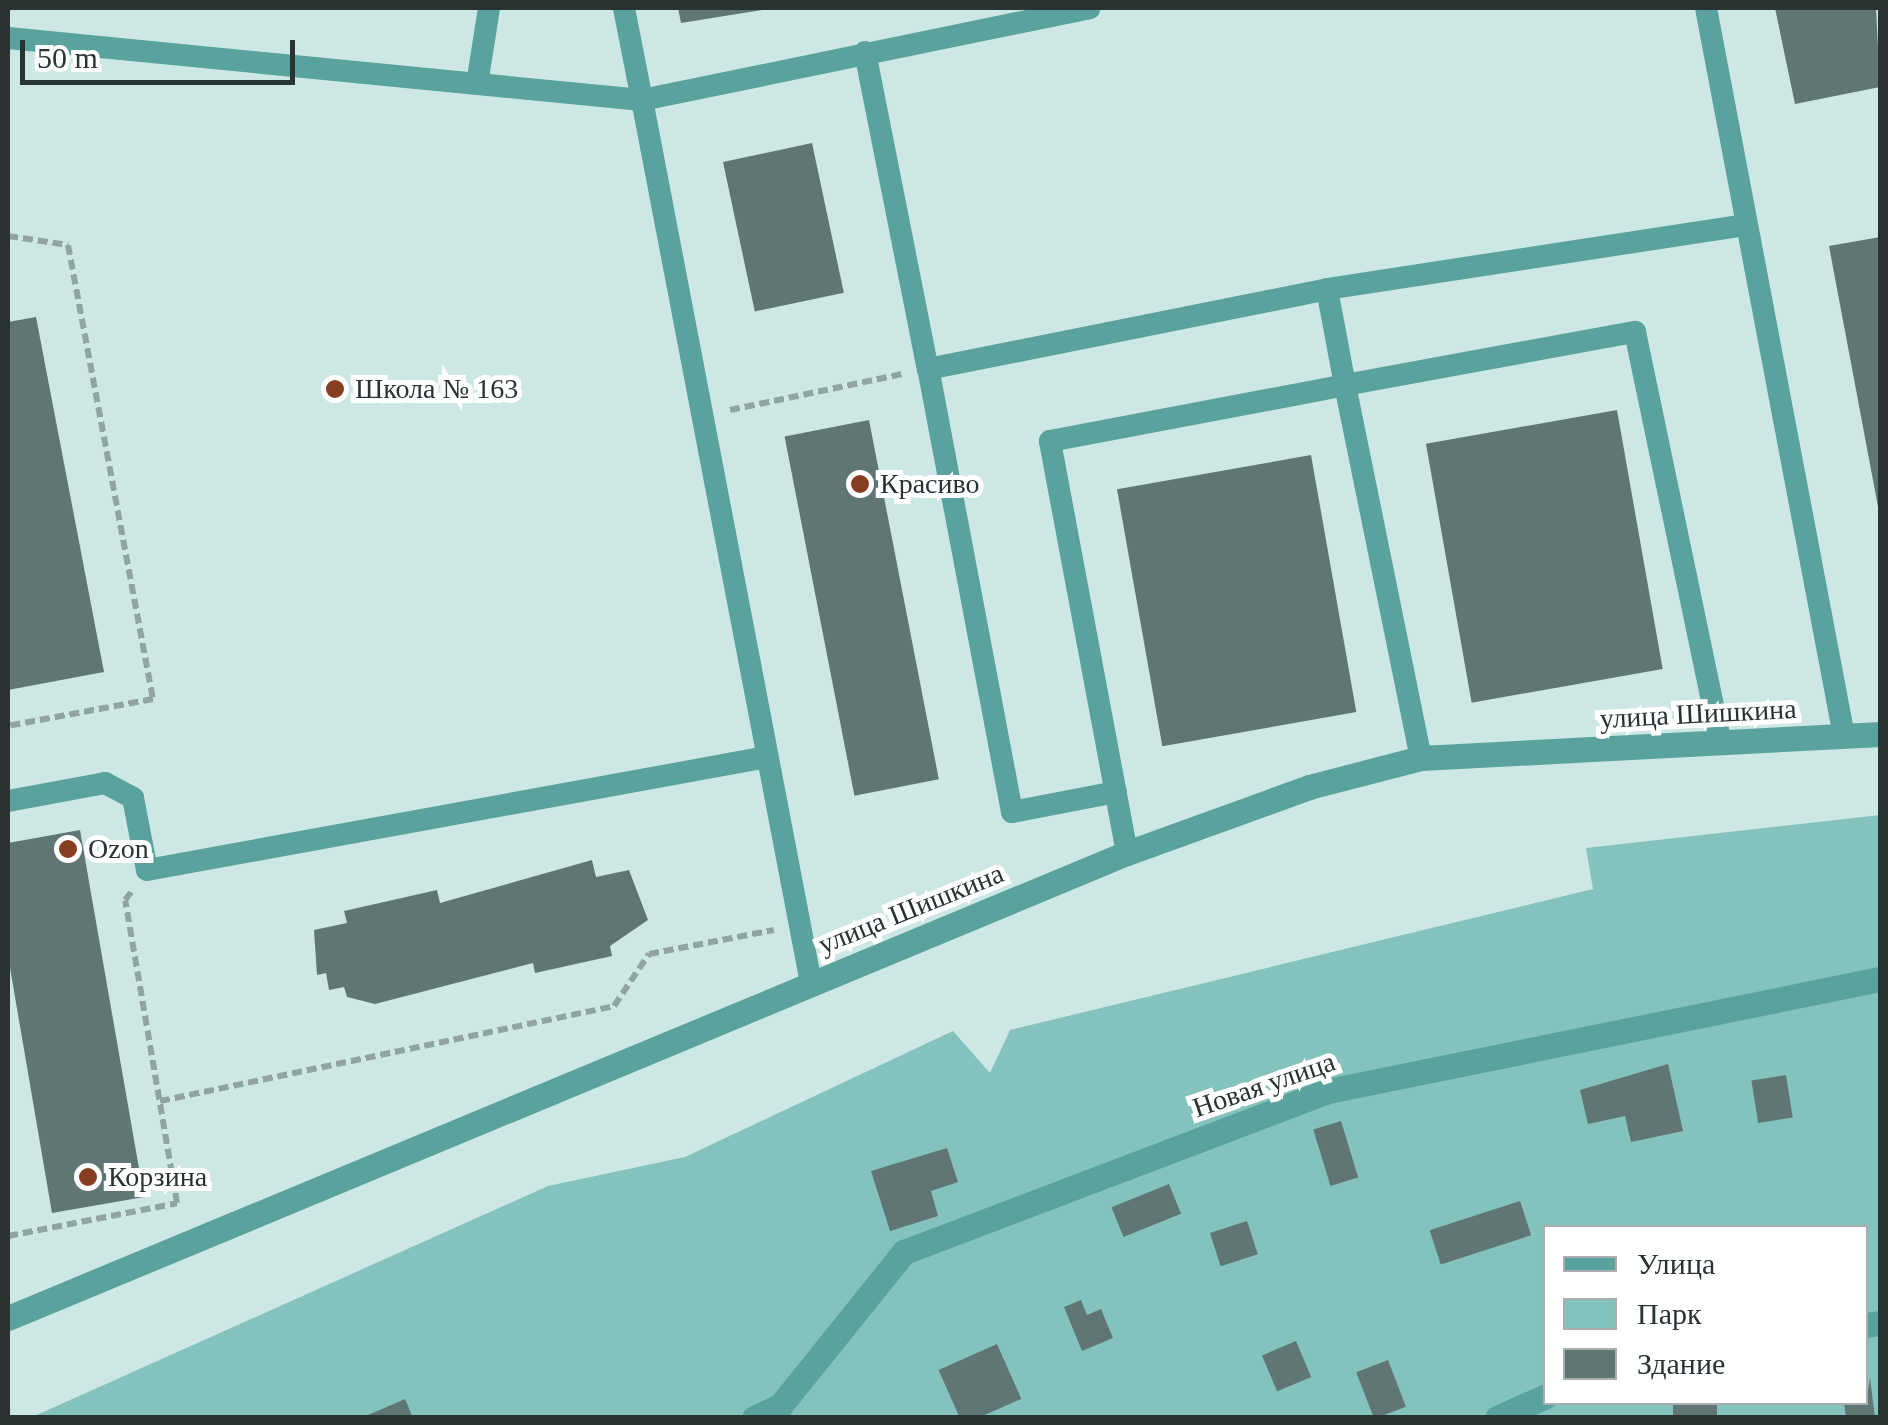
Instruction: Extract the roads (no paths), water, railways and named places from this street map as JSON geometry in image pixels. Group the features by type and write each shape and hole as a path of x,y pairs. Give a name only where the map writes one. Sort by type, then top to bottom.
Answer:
{"street":[{"name":"улица Шишкина","path":"8,1318 1127,853 1421,758 1880,734"},
{"name":"Новая улица","path":"754,1418 780,1406 904,1252 1328,1090 1880,979"},
{"path":"1497,1418 1543,1397"}],"lane":[{"path":"477,84 489,8"},
{"path":"624,8 709,414 704,435 812,983"},
{"path":"8,38 642,100 1090,8"},
{"path":"1706,8 1744,225 1844,736"},
{"path":"865,52 1012,812 1116,792"},
{"path":"928,368 1327,289 1744,225"},
{"path":"1327,289 1421,758"},
{"path":"1127,853 1050,441 1345,385 1636,332 1721,742"},
{"path":"8,801 106,783 133,798 147,870 767,757"}],"place":[{"name":"Школа № 163","path":"335,389"},
{"name":"Красиво","path":"860,484"},
{"name":"Ozon","path":"68,849"},
{"name":"Корзина","path":"88,1177"}]}
